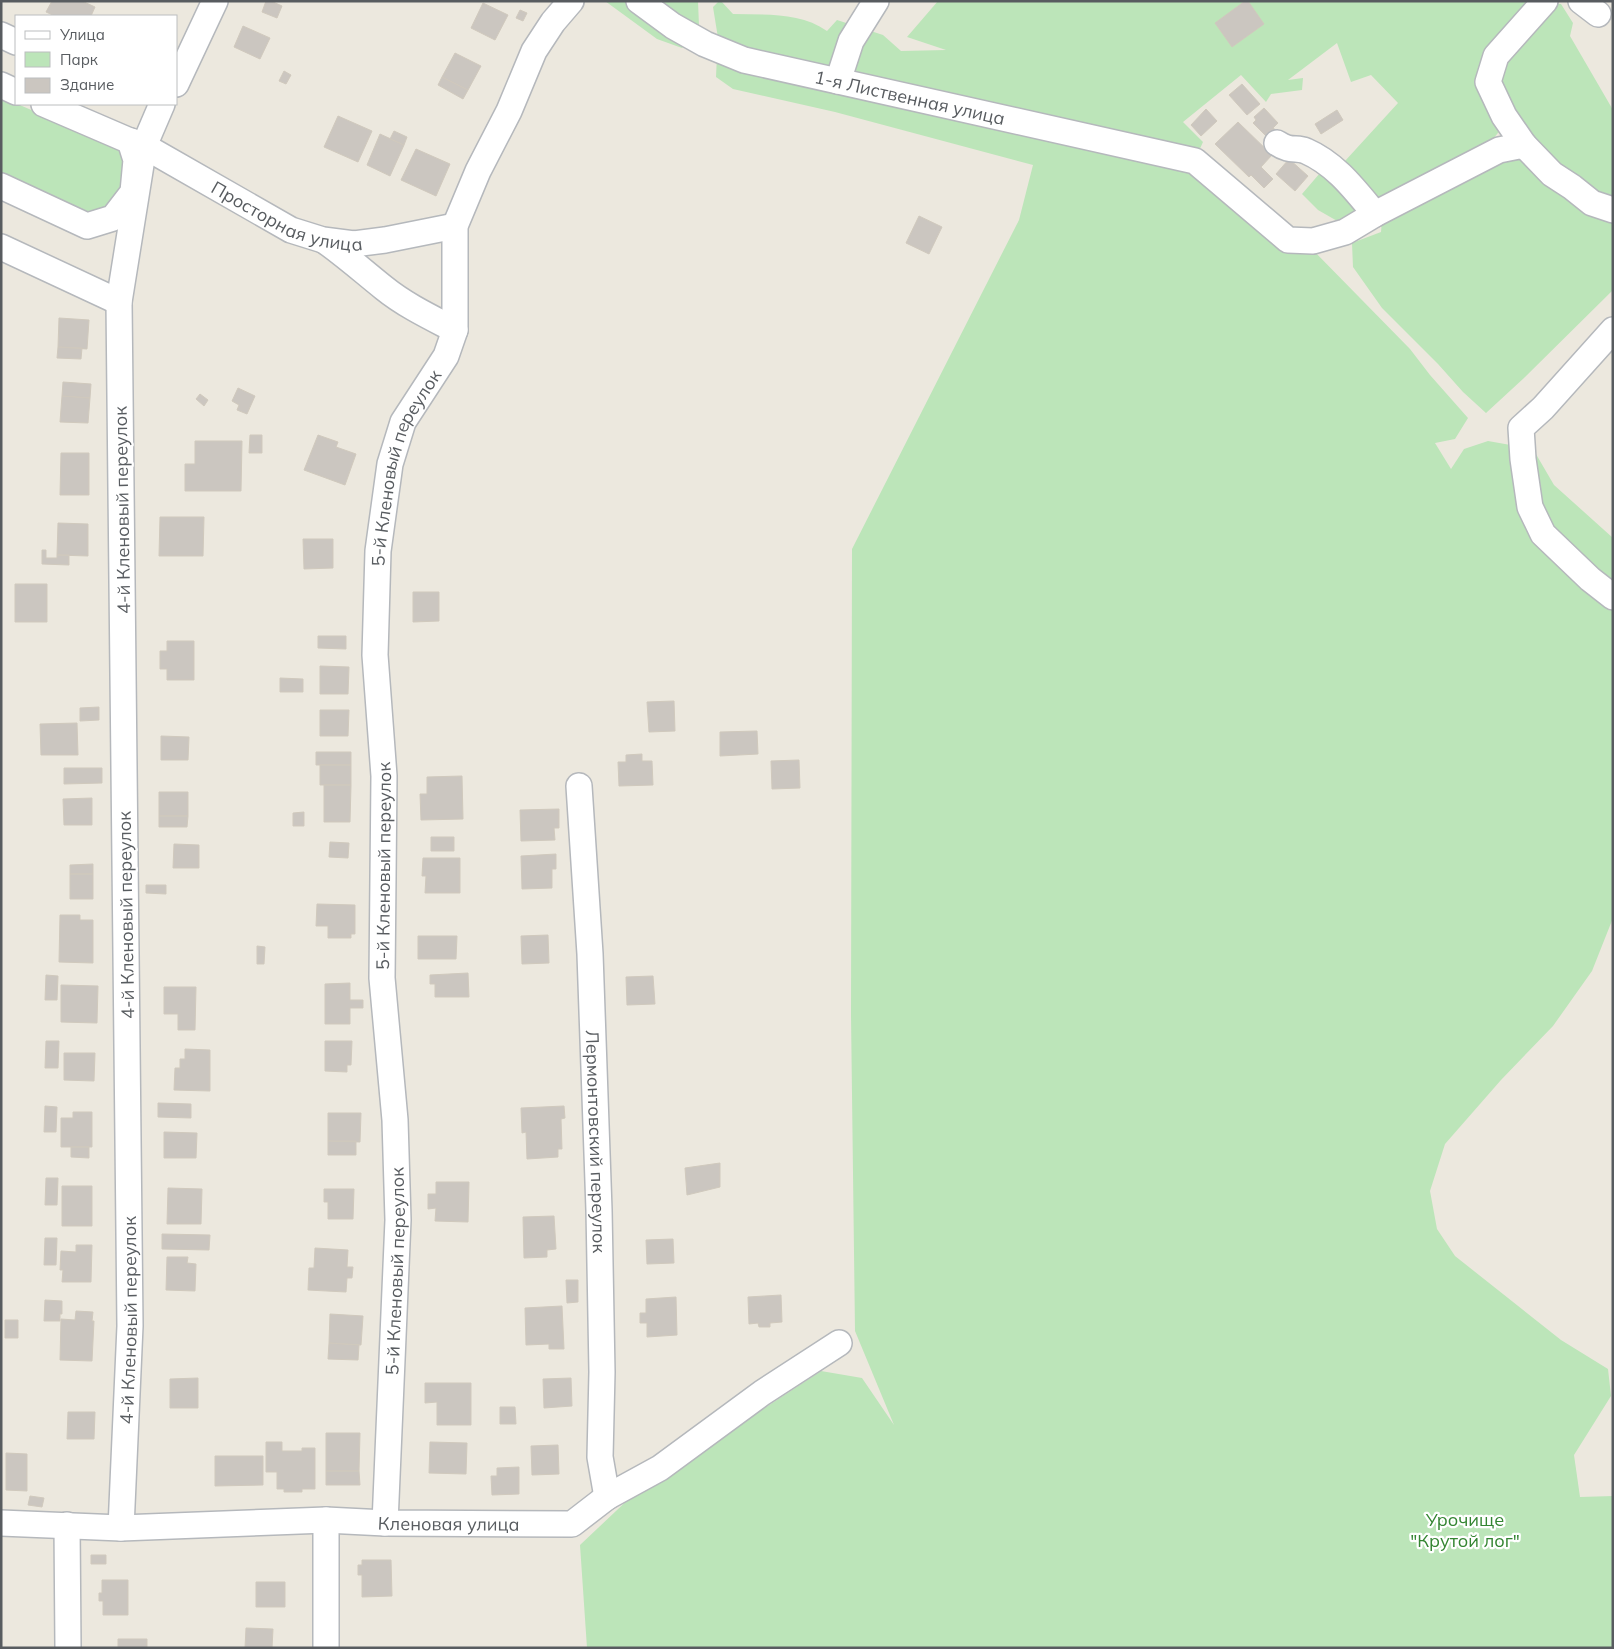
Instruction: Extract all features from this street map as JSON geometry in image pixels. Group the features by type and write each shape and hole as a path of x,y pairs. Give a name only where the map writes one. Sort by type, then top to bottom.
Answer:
{"street":[{"path":"178,80 215,1"},
{"path":"454,226 478,171 509,111 534,51 553,22 571,1"},
{"name":"1-я Лиственная улица","path":"640,1 673,26 705,44 744,60 1195,161 1288,240 1313,241 1345,232 1374,214"},
{"path":"838,81 851,41 876,1"},
{"path":"1545,1 1496,56 1488,82 1504,116 1524,145 1552,174 1592,203 1613,210"},
{"path":"1,36 15,42"},
{"path":"1,85 15,92"},
{"name":"Просторная улица","path":"46,105 137,143 291,230 323,240 354,244 385,240 454,226"},
{"name":"4-й Кленовый переулок","path":"121,1528 130,1326 119,302 137,143 157,105"},
{"path":"1,186 87,226 113,218 133,192 137,143"},
{"path":"1277,144 1286,149 1305,150 1329,165 1347,179 1374,214 1500,150 1524,145"},
{"name":"5-й Кленовый переулок","path":"385,1523 398,1220 395,1120 382,978 384,776 375,655 378,551 390,464 403,422 446,356 455,330 454,226"},
{"path":"323,240 385,289 455,330"},
{"path":"1,247 119,302"},
{"path":"1613,330 1543,408 1521,428 1523,459 1530,507 1543,534 1590,579 1613,597"},
{"name":"Лермонтовский переулок","path":"579,786 590,954 598,1200 602,1372 600,1457 607,1497"},
{"name":"Кленовая улица","path":"1,1523 121,1528 326,1520 385,1523 572,1524 607,1497 660,1468 762,1393 839,1343"},
{"path":"326,1520 326,1648"},
{"path":"68,1526 68,1648"}],"green space":[{"path":"605,1 698,1 699,26 682,48 657,39"},
{"path":"719,1 733,14 794,18 805,20 827,31 837,20 883,35 901,51 946,50 907,37 938,1 1535,1 1493,47 1475,79 1502,128 1488,145 1378,203 1345,161 1398,103 1371,75 1351,82 1337,43 1288,80 1303,78 1302,90 1271,94 1266,102 1241,75 1183,122 1203,142 1198,153 719,44 713,7"},
{"path":"1549,3 1561,4 1573,23 1570,36 1613,110 1613,203 1595,197 1528,136 1494,79"},
{"name":"Урочище \"Крутой лог\"","path":"717,55 1171,159 1310,247 1410,349 1468,418 1455,439 1435,443 1451,469 1464,449 1488,441 1533,449 1554,485 1613,538 1613,918 1592,971 1553,1026 1501,1080 1445,1144 1430,1191 1437,1229 1455,1256 1561,1340 1608,1369 1611,1396 1574,1455 1580,1497 1613,1496 1613,1648 587,1648 580,1545 634,1494 821,1371 862,1378 894,1425 855,1331 851,1015 852,549 1019,220 1033,165 835,112 733,89 716,77"},
{"path":"1,97 15,103 15,105 20,105 120,148 125,161 123,188 106,210 87,211 1,173"},
{"path":"1520,153 1548,184 1573,204 1613,218 1613,290 1486,413 1463,392 1382,308 1353,267 1352,243 1381,232 1382,220"},
{"path":"1320,173 1334,179 1358,209 1358,220 1339,222 1318,210 1302,194"}],"building":[{"path":"52,1 82,1 95,7 91,15 53,15 46,12"},
{"path":"266,1 282,6 277,18 262,12"},
{"path":"1245,1 1248,1 1264,24 1232,47 1215,23"},
{"path":"483,3 508,15 495,40 471,28"},
{"path":"520,10 527,13 523,21 516,18"},
{"path":"243,26 270,38 260,59 234,47"},
{"path":"455,53 481,66 468,90 442,77"},
{"path":"284,71 291,75 286,84 279,81"},
{"path":"442,77 468,90 463,99 438,85"},
{"path":"1242,84 1260,104 1247,115 1229,95"},
{"path":"1264,108 1278,123 1273,128 1277,131 1269,139 1253,123 1256,120 1254,117"},
{"path":"1206,109 1217,121 1201,136 1191,125"},
{"path":"1337,110 1343,120 1321,134 1315,124"},
{"path":"338,116 372,131 358,162 324,147"},
{"path":"1238,122 1272,155 1261,167 1273,179 1264,188 1251,175 1249,177 1215,144"},
{"path":"394,131 407,137 404,145 390,139"},
{"path":"380,134 404,145 390,176 367,165"},
{"path":"416,149 450,164 436,196 401,180"},
{"path":"1289,159 1308,176 1295,191 1276,174"},
{"path":"919,216 942,227 929,254 906,243"},
{"path":"59,318 89,320 87,349 58,347"},
{"path":"58,347 82,348 81,359 57,358"},
{"path":"63,382 91,384 90,398 62,396"},
{"path":"238,388 255,396 247,414 237,410 239,405 232,401"},
{"path":"200,394 208,400 204,406 196,399"},
{"path":"62,396 90,398 88,423 60,422"},
{"path":"250,435 262,435 262,453 249,453"},
{"path":"318,435 338,442 336,447 356,454 345,485 304,470"},
{"path":"195,441 242,441 241,491 185,491 185,464 195,464"},
{"path":"61,453 89,453 89,495 60,495"},
{"path":"160,517 204,517 203,556 159,556"},
{"path":"58,523 88,524 88,556 57,555"},
{"path":"303,539 333,539 333,568 304,569"},
{"path":"42,550 46,550 46,558 57,558 57,555 69,555 69,565 42,564"},
{"path":"15,584 47,584 47,622 15,622"},
{"path":"413,592 439,592 439,621 413,622"},
{"path":"318,636 346,636 346,649 318,648"},
{"path":"167,641 194,641 194,680 167,680 167,669 160,669 160,651 167,651"},
{"path":"320,666 349,667 348,694 320,694"},
{"path":"280,678 303,679 303,692 280,692"},
{"path":"674,701 675,731 649,732 647,702"},
{"path":"99,707 99,720 80,721 80,708"},
{"path":"320,710 349,710 348,736 320,736"},
{"path":"77,723 78,755 41,755 40,724"},
{"path":"757,731 758,754 720,756 720,732"},
{"path":"161,736 189,737 188,760 161,760"},
{"path":"316,752 351,752 351,765 316,765"},
{"path":"642,754 642,761 652,761 653,785 619,786 618,762 626,762 626,755"},
{"path":"799,760 800,788 772,789 771,761"},
{"path":"320,765 351,765 351,785 320,785"},
{"path":"64,768 102,768 102,783 64,784"},
{"path":"462,776 463,819 421,820 420,794 427,794 427,777"},
{"path":"324,785 351,785 350,822 324,822"},
{"path":"159,792 188,792 188,816 159,816"},
{"path":"92,798 92,825 64,825 63,799"},
{"path":"559,809 559,828 554,828 555,840 521,841 520,810"},
{"path":"304,812 304,826 293,826 293,813"},
{"path":"159,816 188,816 187,827 159,827"},
{"path":"431,837 454,837 454,851 431,851"},
{"path":"330,842 349,843 348,858 329,857"},
{"path":"174,844 199,845 199,868 173,868"},
{"path":"556,854 556,869 552,869 552,888 522,889 521,856"},
{"path":"423,858 460,858 460,893 425,893 426,876 422,876"},
{"path":"93,864 93,874 70,874 70,865"},
{"path":"70,874 93,874 93,899 70,899"},
{"path":"146,885 166,885 166,894 146,893"},
{"path":"317,904 355,905 355,934 351,934 351,938 328,938 328,926 316,926"},
{"path":"60,915 80,915 80,920 93,920 93,963 59,962"},
{"path":"548,935 549,963 522,964 521,936"},
{"path":"418,936 457,936 456,959 418,959"},
{"path":"257,946 265,947 264,964 257,964"},
{"path":"468,973 469,997 435,997 435,984 430,984 430,975"},
{"path":"46,975 58,976 57,1000 45,1000"},
{"path":"653,976 655,1004 627,1005 626,977"},
{"path":"350,983 350,1000 363,1000 363,1008 350,1008 350,1024 325,1024 325,984"},
{"path":"61,985 98,986 97,1023 61,1022"},
{"path":"164,987 196,987 195,1030 178,1030 178,1014 164,1014"},
{"path":"46,1041 59,1041 58,1068 45,1068"},
{"path":"325,1041 352,1041 351,1065 347,1065 347,1072 325,1071"},
{"path":"185,1049 210,1050 210,1091 174,1090 175,1068 180,1068 180,1059 185,1059"},
{"path":"64,1053 95,1053 94,1081 64,1080"},
{"path":"158,1103 191,1104 191,1118 158,1117"},
{"path":"45,1106 57,1107 56,1132 44,1132"},
{"path":"564,1106 565,1118 561,1119 562,1149 558,1149 558,1157 527,1159 526,1132 522,1133 521,1108"},
{"path":"73,1112 92,1112 92,1147 61,1147 61,1118 73,1118"},
{"path":"328,1113 361,1113 360,1142 328,1141"},
{"path":"164,1132 197,1133 196,1158 164,1158"},
{"path":"328,1141 356,1141 356,1155 328,1155"},
{"path":"71,1147 89,1147 89,1158 71,1157"},
{"path":"720,1163 720,1187 687,1195 685,1168"},
{"path":"46,1178 58,1178 57,1205 45,1205"},
{"path":"436,1182 469,1182 468,1222 435,1221 436,1208 428,1209 428,1194 436,1194"},
{"path":"62,1186 92,1186 92,1226 62,1226"},
{"path":"168,1188 202,1189 201,1224 167,1224"},
{"path":"324,1189 354,1189 353,1219 328,1219 328,1202 324,1202"},
{"path":"554,1216 556,1249 547,1250 547,1257 524,1258 523,1217"},
{"path":"162,1234 210,1235 209,1250 162,1249"},
{"path":"45,1238 57,1238 56,1265 44,1265"},
{"path":"673,1239 674,1263 647,1264 646,1240"},
{"path":"76,1245 92,1245 91,1282 62,1282 63,1270 60,1270 61,1251 76,1252"},
{"path":"315,1248 348,1250 347,1267 353,1267 352,1278 347,1278 346,1292 308,1290 309,1268 314,1268"},
{"path":"167,1257 188,1257 187,1263 196,1264 195,1291 166,1290"},
{"path":"566,1280 578,1280 578,1302 567,1303"},
{"path":"781,1295 782,1322 770,1323 770,1327 759,1327 758,1323 749,1324 748,1297"},
{"path":"676,1297 677,1335 647,1337 647,1323 640,1323 640,1313 646,1313 646,1299"},
{"path":"45,1300 62,1301 60,1321 44,1321"},
{"path":"562,1306 564,1349 549,1349 549,1344 526,1345 525,1308"},
{"path":"76,1311 93,1312 92,1361 60,1360 61,1319 75,1320"},
{"path":"330,1314 363,1316 361,1345 329,1343"},
{"path":"5,1320 18,1320 18,1338 5,1338"},
{"path":"329,1343 359,1345 358,1360 328,1359"},
{"path":"198,1378 198,1408 170,1408 170,1379"},
{"path":"571,1378 572,1406 544,1408 543,1379"},
{"path":"425,1383 471,1383 471,1425 437,1425 437,1402 425,1403"},
{"path":"500,1407 515,1407 516,1424 500,1424"},
{"path":"68,1412 95,1412 94,1439 67,1439"},
{"path":"326,1433 360,1433 359,1471 326,1471"},
{"path":"266,1442 282,1442 282,1451 302,1451 302,1448 315,1448 315,1489 302,1489 302,1492 284,1492 284,1489 277,1489 277,1472 266,1472"},
{"path":"430,1442 467,1443 466,1474 429,1473"},
{"path":"558,1445 559,1474 532,1475 531,1446"},
{"path":"6,1453 27,1454 27,1491 6,1490"},
{"path":"215,1456 263,1456 263,1485 215,1486"},
{"path":"519,1467 519,1494 492,1495 491,1476 497,1476 497,1468"},
{"path":"326,1471 359,1471 360,1485 326,1485"},
{"path":"30,1496 44,1498 42,1507 28,1505"},
{"path":"91,1555 106,1555 106,1564 91,1564"},
{"path":"362,1560 391,1560 392,1596 362,1597 362,1575 358,1575 358,1565 362,1565"},
{"path":"102,1580 128,1580 128,1615 103,1615 103,1601 99,1601 99,1593 102,1593"},
{"path":"256,1582 285,1582 285,1607 256,1607"},
{"path":"246,1628 273,1629 272,1648 245,1648"},
{"path":"118,1639 147,1639 147,1648 118,1648"}]}
